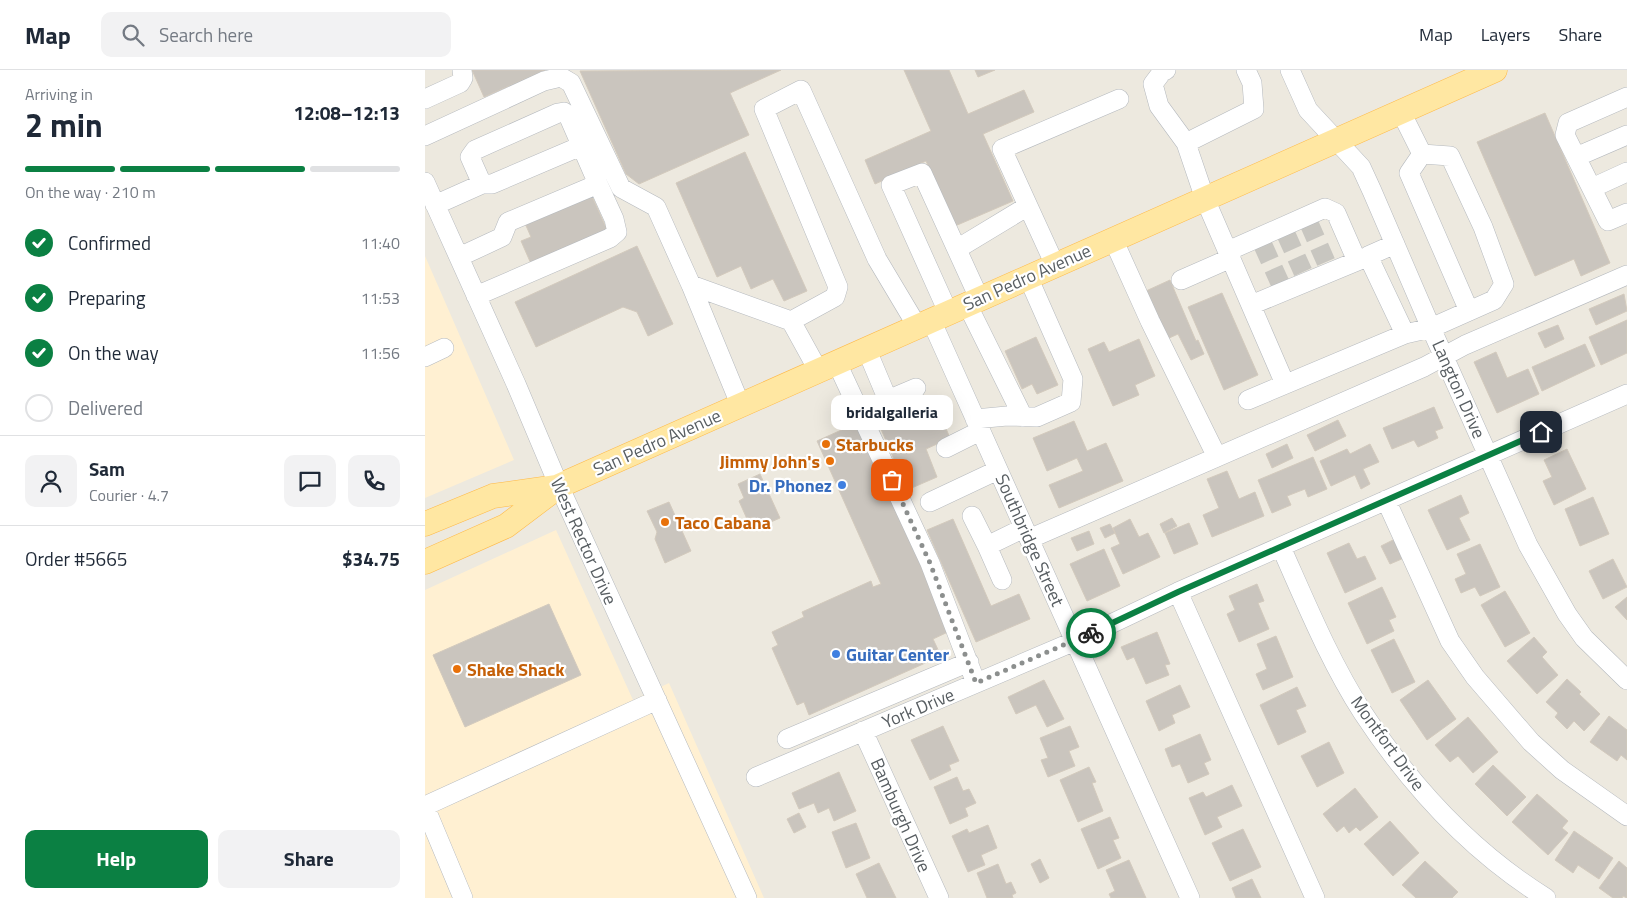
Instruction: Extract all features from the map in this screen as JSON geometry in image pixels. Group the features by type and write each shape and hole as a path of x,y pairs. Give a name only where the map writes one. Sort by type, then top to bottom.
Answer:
{"main road":[{"name":"San Pedro Avenue","path":"425,562 506,526 559,486 1495,70"},
{"name":"San Pedro Avenue","path":"425,524 493,496 559,486"}],"street":[{"path":"425,100 459,83 463,78 461,70"},
{"path":"1166,70 1162,72 1153,84 1159,106 1185,143 1205,198 1285,384"},
{"path":"1185,143 1254,109 1252,84 1246,70"},
{"name":"Langton Drive","path":"1290,70 1308,110 1361,167 1528,545 1567,614 1584,638 1627,680"},
{"path":"425,136 544,81 561,77 571,83 621,188 656,207 691,284 740,404"},
{"path":"791,321 835,297 838,287 764,109 801,90 877,259 948,312"},
{"path":"1627,97 1567,123 1565,135 1608,221 1627,213"},
{"path":"1055,265 1003,149 1119,99"},
{"path":"476,296 610,238 617,232 614,218 568,115 564,112 475,150 470,157 482,184"},
{"path":"1401,112 1422,154"},
{"path":"1576,157 1627,135"},
{"path":"435,205 482,184 492,184 581,146"},
{"path":"1247,400 1405,334 1431,328 1494,300 1504,284 1483,227 1449,156 1422,154"},
{"path":"1422,154 1409,173 1469,311"},
{"path":"1591,188 1627,172"},
{"path":"948,312 957,249 921,173 891,185 948,312 1023,417"},
{"name":"West Rector Drive","path":"425,182 559,486 747,898"},
{"path":"459,257 502,237 508,222 598,184"},
{"path":"957,249 1028,206"},
{"path":"1181,280 1230,254 1307,219 1325,208 1336,213 1405,334"},
{"path":"1113,239 1150,321 1217,457"},
{"path":"1251,304 1282,287 1328,267 1362,258 1395,244"},
{"path":"987,546 1027,534 1217,457 1445,357 1465,345 1627,275"},
{"path":"946,448 978,425 1023,417 1037,418 1071,402 1073,379 1028,277"},
{"path":"691,284 791,321 827,366 930,563 976,683"},
{"name":"Southbridge Street","path":"948,312 978,425 1190,898"},
{"path":"425,357 444,348"},
{"path":"866,348 887,398 890,399 916,388"},
{"name":"York Drive","path":"756,778 1075,641 1178,592 1627,394"},
{"path":"930,502 998,470"},
{"path":"1386,500 1450,641 1475,676 1531,742 1562,770 1627,816"},
{"path":"972,516 1002,580"},
{"name":"Montfort Drive","path":"1281,547 1337,667 1363,713 1410,777 1443,814 1475,844 1523,883 1546,898"},
{"path":"1178,592 1315,898"},
{"path":"787,739 969,662"},
{"path":"463,898 425,806 657,700"},
{"name":"Bamburgh Drive","path":"863,731 939,898"}],"shaded area":[{"path":"425,256 514,460 425,498"},
{"path":"556,530 633,700 669,683 764,898 425,898 425,590"}],"building":[{"path":"472,70 545,70 484,97"},
{"path":"781,70 730,93 749,135 639,184 626,174 580,71"},
{"path":"904,70 949,70 968,114 1024,90 1034,112 983,134 1013,201 955,226 926,161 875,184 865,160 931,131"},
{"path":"975,70 995,70 978,77"},
{"path":"1545,113 1610,263 1581,276 1574,259 1535,276 1477,142"},
{"path":"745,152 807,291 784,301 773,279 751,289 741,266 717,277 676,183"},
{"path":"590,192 608,232 532,266 521,241 531,237 524,221"},
{"path":"637,246 673,324 648,336 637,312 623,307 536,347 515,302"},
{"path":"1170,280 1196,341 1198,340 1204,354 1191,360 1178,334 1167,339 1146,291"},
{"path":"1222,293 1258,375 1224,390 1188,307"},
{"path":"1624,294 1627,311 1596,325 1589,309"},
{"path":"1627,320 1627,353 1601,365 1589,337"},
{"path":"1558,325 1564,339 1545,348 1538,333"},
{"path":"1036,337 1058,385 1037,394 1032,384 1022,389 1005,351"},
{"path":"1139,339 1155,376 1135,385 1139,395 1113,406 1088,349 1104,342 1109,352"},
{"path":"1585,344 1595,366 1542,391 1532,367"},
{"path":"1496,352 1507,378 1528,369 1539,394 1497,413 1474,362"},
{"path":"936,405 950,438 926,449 937,477 907,490 881,429"},
{"path":"1434,407 1443,428 1435,431 1438,438 1418,447 1414,440 1392,449 1383,428"},
{"path":"1338,420 1346,436 1315,451 1307,435"},
{"path":"1074,421 1087,451 1106,443 1123,481 1059,508 1049,485 1083,471 1077,458 1047,471 1033,438"},
{"path":"857,423 950,631 933,639 941,656 809,715 804,702 797,705 772,648 778,645 772,632 804,617 802,612 871,581 873,587 881,584 817,441"},
{"path":"1287,444 1293,458 1272,468 1266,454"},
{"path":"1370,444 1379,462 1363,469 1370,484 1361,489 1355,475 1331,486 1320,461 1347,449 1350,454"},
{"path":"1567,449 1586,489 1554,505 1543,481 1552,477 1544,460"},
{"path":"1313,457 1327,489 1308,497 1305,489 1287,496 1291,505 1272,513 1258,480"},
{"path":"1227,471 1239,499 1255,492 1264,516 1212,537 1203,515 1219,508 1207,479"},
{"path":"760,474 780,518 757,528 752,517 747,519 739,501 744,498 738,484"},
{"path":"1461,495 1469,513 1459,518 1470,540 1447,550 1428,510"},
{"path":"1593,497 1609,534 1580,546 1565,509"},
{"name":"Taco Cabana","path":"669,502 691,551 665,563 655,539 657,532 647,511"},
{"path":"1172,518 1177,526 1164,533 1160,524"},
{"path":"953,519 991,606 1019,594 1030,619 976,642 927,530"},
{"path":"1130,519 1139,537 1148,533 1160,557 1123,574 1111,548 1120,544 1113,528"},
{"path":"1189,523 1198,544 1174,554 1165,533"},
{"path":"1110,524 1115,533 1105,538 1100,528"},
{"path":"1089,531 1094,544 1077,551 1071,538"},
{"path":"1395,539 1404,558 1390,564 1381,546"},
{"path":"1349,543 1357,559 1365,556 1376,579 1345,593 1327,553"},
{"path":"1480,544 1500,587 1480,596 1475,587 1461,593 1455,579 1466,574 1457,554"},
{"path":"1104,549 1120,586 1087,601 1070,564"},
{"path":"1613,559 1627,587 1603,599 1589,571"},
{"path":"1257,584 1264,601 1258,603 1269,629 1239,642 1227,614 1235,610 1229,596"},
{"path":"1382,587 1396,617 1389,620 1394,631 1367,644 1348,603"},
{"path":"1505,591 1530,633 1505,647 1481,605"},
{"path":"1627,597 1627,620 1615,607"},
{"path":"549,604 581,675 465,727 433,655"},
{"path":"1157,632 1170,664 1165,665 1169,675 1146,684 1134,657 1127,660 1121,647"},
{"path":"1276,636 1293,677 1263,690 1256,674 1267,669 1257,644"},
{"path":"1534,637 1547,652 1542,657 1558,675 1537,694 1507,661"},
{"path":"1394,639 1415,682 1392,693 1371,650"},
{"path":"1567,679 1581,692 1579,694 1600,714 1584,731 1574,721 1567,729 1555,717 1558,713 1546,702"},
{"path":"1044,680 1064,719 1047,727 1036,705 1016,714 1008,697"},
{"path":"1428,680 1456,719 1427,740 1400,700"},
{"path":"1180,685 1190,707 1172,715 1175,723 1159,731 1146,701"},
{"path":"1297,687 1306,706 1296,710 1306,732 1278,745 1260,705"},
{"path":"1609,716 1627,730 1627,760 1621,755 1617,761 1590,742"},
{"path":"1468,717 1498,752 1473,773 1458,756 1450,762 1435,745"},
{"path":"943,726 959,761 949,765 951,770 930,780 911,740"},
{"path":"1070,726 1079,747 1069,751 1075,766 1048,777 1041,760 1048,758 1040,738"},
{"path":"1200,734 1211,760 1204,763 1209,774 1188,783 1180,764 1172,767 1165,749"},
{"path":"1329,742 1344,773 1317,787 1301,756"},
{"path":"1493,765 1526,797 1507,816 1475,784"},
{"path":"1089,767 1096,782 1092,783 1103,811 1078,822 1060,780"},
{"path":"839,772 856,811 834,821 829,808 818,813 814,803 799,809 792,793"},
{"path":"957,777 963,791 969,789 976,803 965,808 968,816 950,824 934,787"},
{"path":"1232,785 1242,806 1217,817 1222,827 1205,835 1189,798 1203,792 1206,797"},
{"path":"1355,788 1378,817 1360,831 1356,827 1349,833 1344,826 1337,832 1323,814"},
{"path":"1537,794 1568,821 1562,828 1568,833 1548,855 1512,822"},
{"path":"799,813 806,827 794,833 787,819"},
{"path":"1110,817 1119,838 1113,840 1121,858 1098,869 1081,829"},
{"path":"1390,821 1419,853 1393,876 1364,844"},
{"path":"856,823 870,858 846,868 832,832"},
{"path":"988,825 997,848 981,855 985,865 968,872 952,836 967,829 969,833"},
{"path":"1243,829 1261,867 1230,881 1212,843"},
{"path":"1574,831 1613,858 1599,879 1578,865 1573,873 1555,860"},
{"path":"1040,859 1049,878 1040,883 1031,864"},
{"path":"1129,860 1146,898 1111,898 1109,894 1115,891 1106,870"},
{"path":"1425,861 1458,892 1452,898 1416,898 1402,885"},
{"path":"1619,861 1627,868 1627,898 1623,896 1622,898 1613,898 1599,888"},
{"path":"879,863 896,898 867,898 856,874"},
{"path":"998,864 1006,884 1011,882 1016,893 1012,895 1013,898 987,898 977,873"},
{"path":"1252,879 1261,898 1236,898 1232,888"}],"tunnel":[{"path":"1308,221 1326,262"},
{"path":"1285,232 1303,272"},
{"path":"1262,243 1280,283"}],"way so far":[{"path":"892,480 930,563 976,683 1091,633"}],"place":[{"name":"Starbucks","path":"826,444"},
{"name":"Jimmy John's","path":"830,461"},
{"name":"bridalgalleria","path":"892,480"},
{"name":"Dr. Phonez","path":"842,485"},
{"name":"Taco Cabana","path":"665,522"},
{"name":"Guitar Center","path":"836,654"},
{"name":"Shake Shack","path":"457,669"}],"route":[{"path":"1091,633 1178,592 1541,432"}]}
